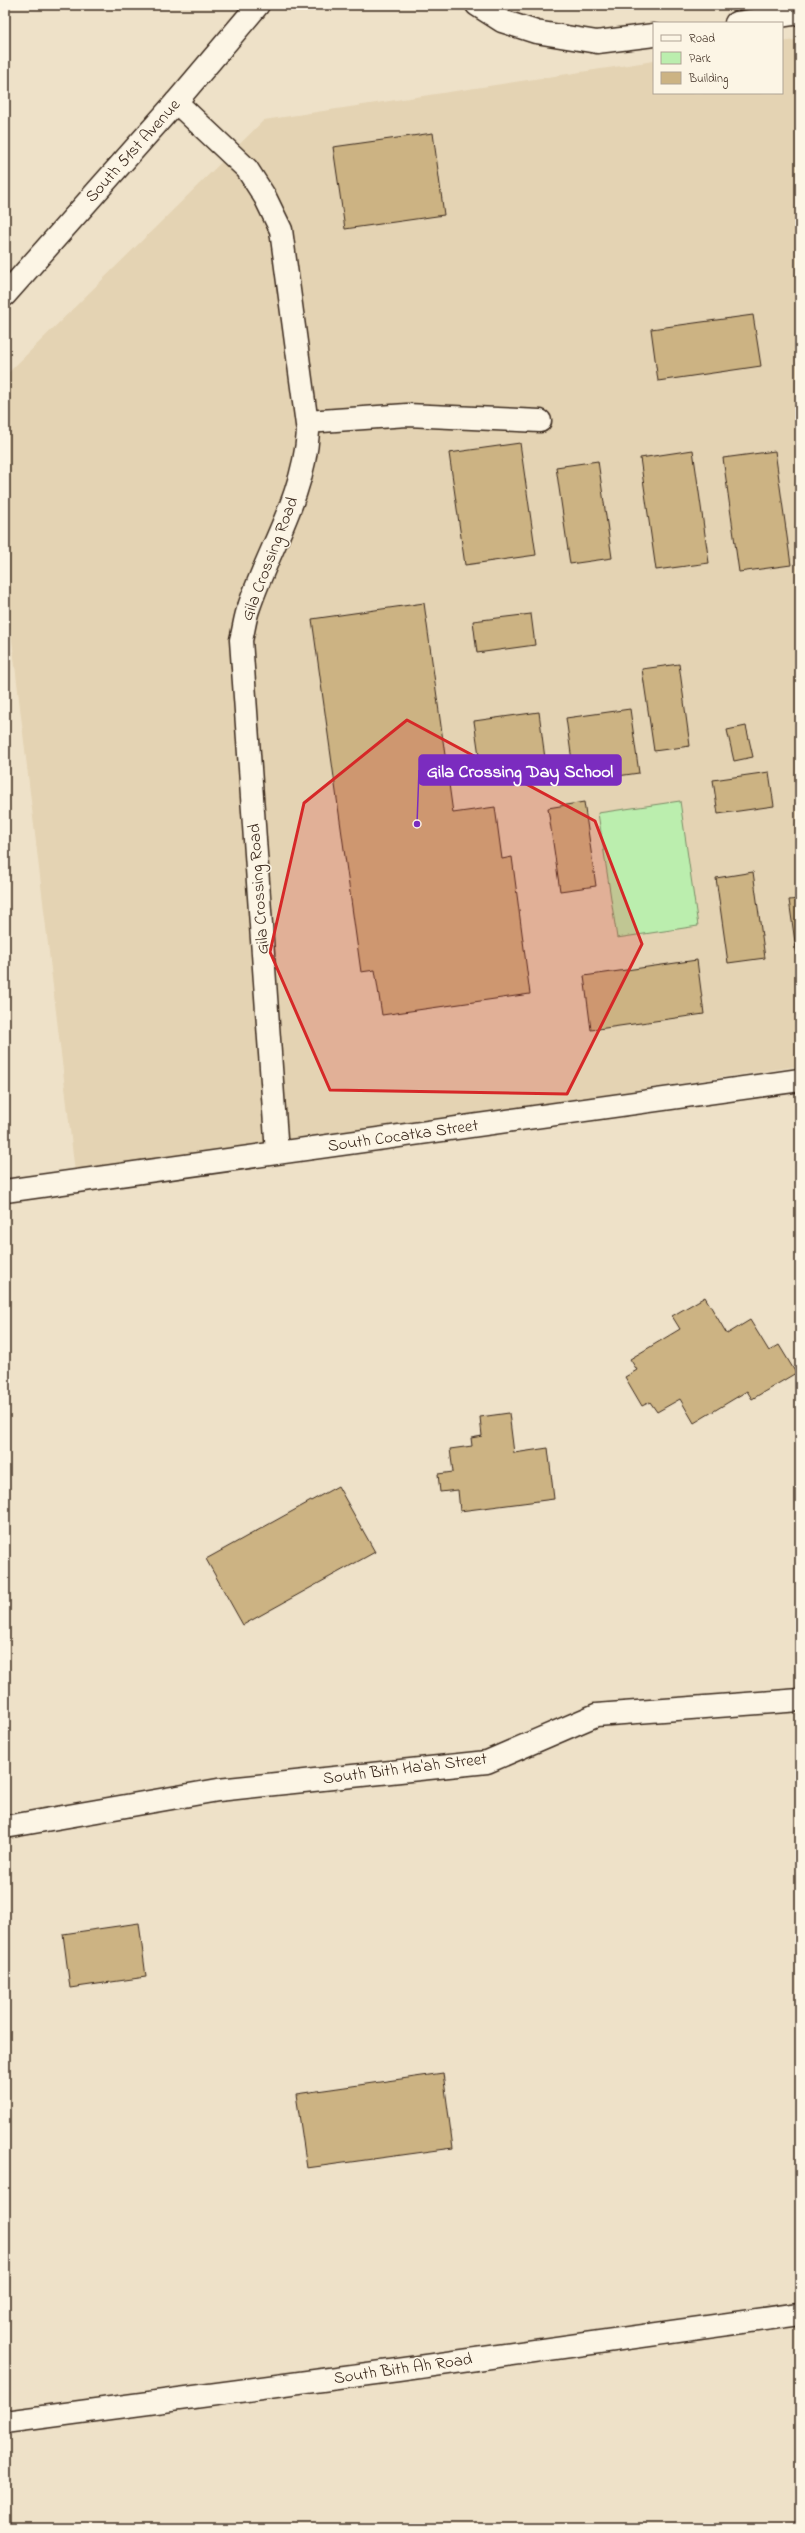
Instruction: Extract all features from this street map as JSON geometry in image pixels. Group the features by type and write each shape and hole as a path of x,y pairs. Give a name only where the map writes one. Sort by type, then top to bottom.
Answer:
{"street":[{"name":"South 51st Avenue","path":"5,295 176,102 258,5"},
{"path":"477,5 502,21 536,32 597,42 653,35"},
{"path":"742,22 800,13"},
{"name":"Gila Crossing Road","path":"176,102 247,169 265,197 280,230 307,422 306,458 300,483 248,607 241,640 277,1153"},
{"path":"307,422 407,415 540,421"},
{"name":"South Cocatka Street","path":"5,1191 800,1080"},
{"name":"South Bith Ha'ah Street","path":"5,1827 218,1790 487,1762 596,1715 800,1700"},
{"name":"South Bith Ah Road","path":"5,2422 398,2370 800,2314"}],"highlighted area":[{"path":"407,720 595,821 642,944 567,1094 330,1090 270,952 304,803"}],"shaded area":[{"path":"800,39 800,1066 75,1172 5,581 5,376 264,120 653,61 653,94 783,94 783,42"}],"green space":[{"path":"680,801 698,926 617,938 598,813"}],"building":[{"path":"433,133 444,215 345,229 333,147"},
{"path":"753,315 761,366 658,381 651,329"},
{"path":"520,443 536,555 465,565 449,453"},
{"path":"693,450 709,563 656,570 640,458"},
{"path":"775,451 791,565 739,572 723,458"},
{"path":"598,461 612,558 570,564 556,467"},
{"path":"424,603 453,813 495,807 502,859 512,857 530,994 382,1015 375,970 361,972 312,619"},
{"path":"531,614 535,645 477,653 473,621"},
{"path":"679,664 690,746 654,751 642,669"},
{"path":"630,709 639,773 575,782 566,718"},
{"path":"539,712 547,774 483,783 474,721"},
{"path":"746,726 753,757 734,761 727,730"},
{"path":"769,772 774,806 718,814 713,780"},
{"path":"584,802 596,886 560,891 548,808"},
{"path":"753,872 765,958 728,963 716,878"},
{"path":"800,899 800,977 789,900"},
{"path":"697,960 704,1014 591,1030 584,976"},
{"path":"705,1297 727,1334 750,1320 769,1351 779,1345 796,1373 752,1399 747,1391 694,1423 680,1399 657,1412 650,1402 642,1406 625,1377 637,1370 630,1359 680,1329 672,1316"},
{"path":"509,1413 514,1453 548,1448 554,1499 460,1511 458,1490 440,1492 438,1474 453,1472 450,1449 472,1446 471,1438 482,1436 480,1417"},
{"path":"338,1486 375,1552 243,1625 206,1559"},
{"path":"139,1923 146,1977 70,1988 63,1934"},
{"path":"443,2073 453,2148 307,2168 296,2094"}],"place":[{"name":"Gila Crossing Day School","path":"417,824"}]}
